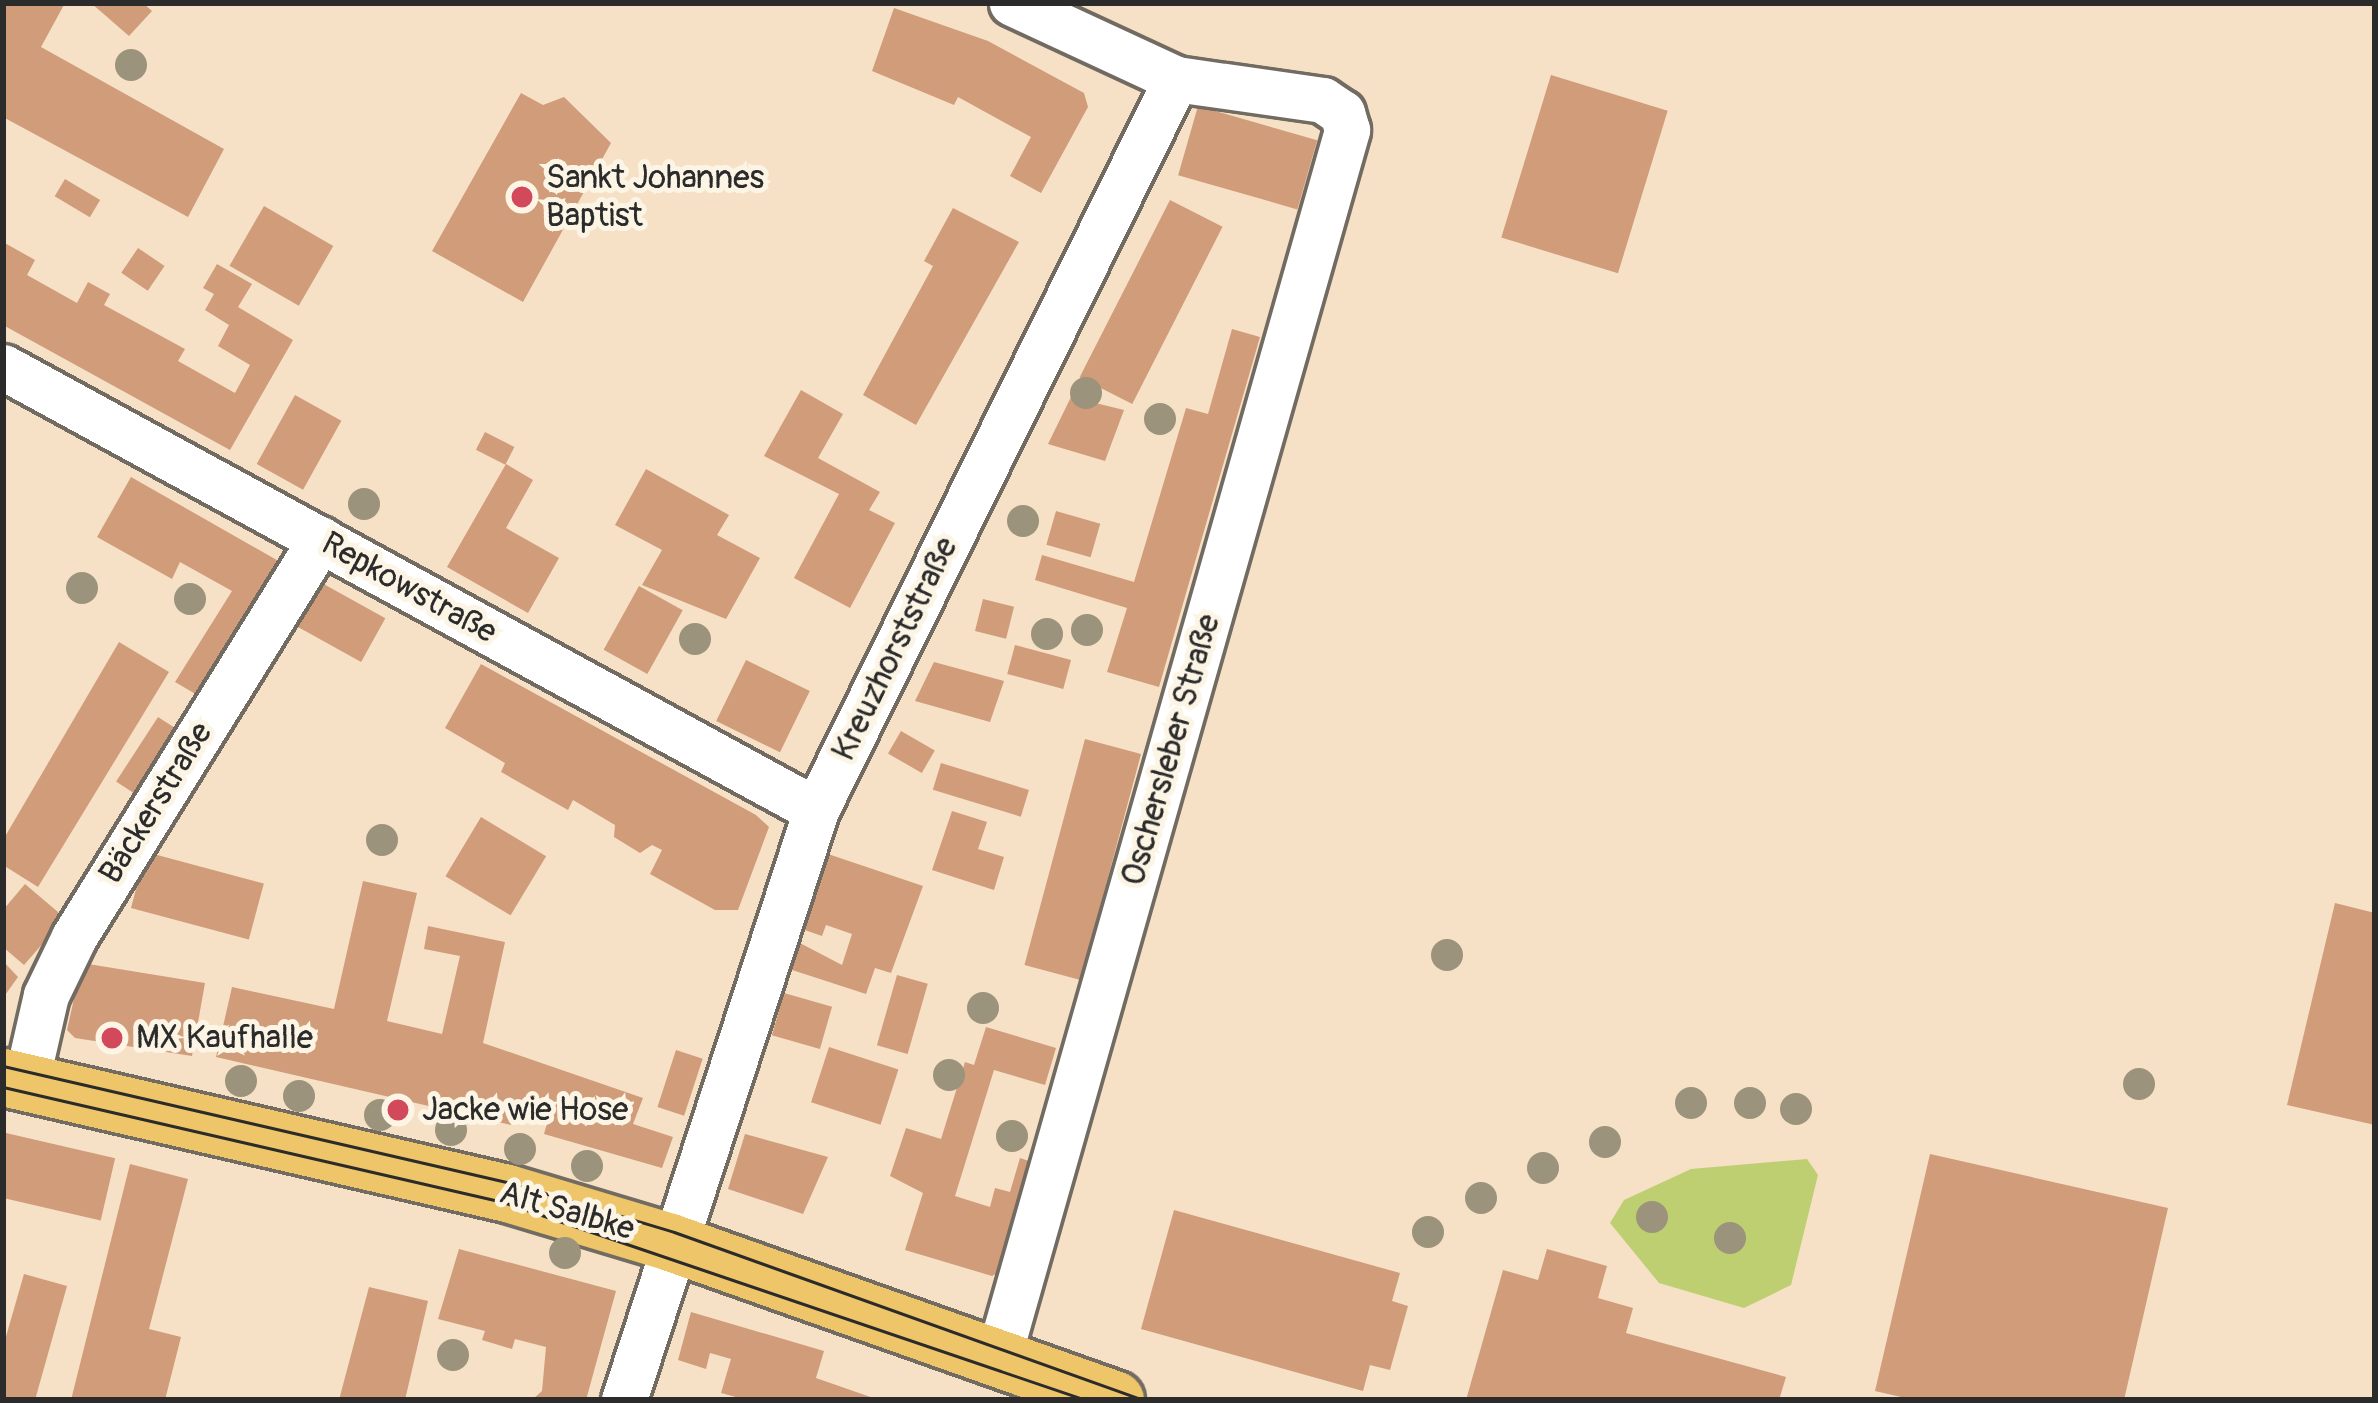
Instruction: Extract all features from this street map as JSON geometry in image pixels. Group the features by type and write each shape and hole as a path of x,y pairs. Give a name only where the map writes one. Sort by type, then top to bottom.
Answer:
{"main road":[{"name":"Alt Salbke","path":"14,1080 507,1192 670,1242 1115,1400"}],"street":[{"path":"1012,3 1176,79"},
{"name":"Oschersleber Straße","path":"998,1358 1346,142 1346,120 1323,100 1176,79"},
{"name":"Kreuzhorststraße","path":"624,1400 670,1242 816,810 1176,79"},
{"name":"Repkowstraße","path":"3,367 816,810"},
{"name":"Bäckerstraße","path":"14,1080 74,937 321,539"}],"green space":[{"path":"1807,1159 1818,1175 1791,1285 1744,1308 1659,1283 1610,1223 1624,1200 1691,1169"}],"building":[{"path":"3,3 65,3 41,47 224,149 188,217 3,117"},
{"path":"91,3 143,3 152,11 129,36"},
{"path":"894,8 988,41 1084,93 1088,107 1041,193 1010,176 1031,137 958,97 954,105 872,71"},
{"path":"1551,75 1668,111 1618,273 1501,238"},
{"name":"Sankt Johannes Baptist","path":"521,93 543,105 564,97 611,143 523,302 432,251"},
{"path":"1198,106 1317,140 1297,209 1178,175"},
{"path":"65,179 100,200 90,217 55,196"},
{"path":"1170,200 1223,227 1132,404 1080,377"},
{"path":"264,206 333,246 299,306 230,266"},
{"path":"953,208 1019,242 916,425 863,395 933,266 924,261"},
{"path":"3,242 35,260 27,275 77,303 88,282 110,294 104,305 185,349 178,361 235,393 250,365 218,346 229,325 205,310 214,294 203,288 217,264 252,284 238,307 293,340 230,450 3,325"},
{"path":"138,248 165,266 148,291 121,273"},
{"path":"1232,329 1260,337 1159,687 1107,672 1127,608 1035,580 1042,555 1134,582 1186,408 1208,414"},
{"path":"801,390 843,414 818,458 880,492 869,510 895,523 850,608 794,578 839,494 764,456"},
{"path":"295,395 341,421 303,490 257,464"},
{"path":"1071,397 1124,410 1105,461 1048,444"},
{"path":"485,432 514,447 505,465 476,450"},
{"path":"506,464 533,480 506,528 559,558 528,613 447,567"},
{"path":"646,469 729,515 717,535 760,558 726,619 642,585 662,550 615,525"},
{"path":"131,477 282,563 204,699 175,682 232,591 180,562 172,579 97,537"},
{"path":"1056,511 1100,524 1091,557 1046,545"},
{"path":"311,577 385,618 361,662 287,621"},
{"path":"639,586 683,610 647,674 604,650"},
{"path":"983,599 1014,607 1006,639 975,631"},
{"path":"119,642 169,672 38,887 3,865 3,840"},
{"path":"1015,645 1071,660 1063,689 1007,674"},
{"path":"746,660 810,691 780,752 716,721"},
{"path":"934,662 1004,681 990,722 915,701"},
{"path":"481,664 756,815 769,827 738,910 715,910 650,874 662,850 652,845 640,853 614,837 615,825 573,800 568,810 501,772 505,763 445,728"},
{"path":"158,717 183,733 141,798 116,782"},
{"path":"901,731 935,750 922,773 888,754"},
{"path":"1085,739 1141,754 1080,980 1024,965"},
{"path":"941,763 1029,790 1021,817 933,790"},
{"path":"952,811 987,822 978,849 1004,857 994,890 932,870"},
{"path":"481,817 546,856 511,915 445,876"},
{"path":"146,852 264,884 249,940 131,908"},
{"path":"828,854 923,886 891,973 875,968 866,994 789,969 798,942 842,965 852,934 826,925 822,936 802,929"},
{"path":"363,881 417,893 387,1021 442,1034 460,956 424,949 428,926 505,942 483,1043 643,1098 633,1124 673,1137 662,1168 544,1134 549,1116 519,1106 511,1125 216,1057 232,987 334,1009"},
{"path":"25,884 65,918 24,965 3,947 3,910"},
{"path":"2335,903 2375,913 2375,1125 2287,1105"},
{"path":"3,961 18,977 3,998"},
{"path":"82,963 205,983 192,1056 75,1038 67,1030"},
{"path":"897,975 928,984 908,1054 877,1045"},
{"path":"784,993 832,1007 820,1049 772,1035"},
{"path":"986,1027 1056,1048 1045,1085 994,1070 955,1196 990,1207 995,1188 1010,1192 1020,1158 1035,1163 1005,1269 992,1276 905,1250 923,1193 890,1176 906,1128 941,1139 965,1062 974,1065"},
{"path":"829,1047 898,1070 881,1125 811,1102"},
{"path":"676,1050 703,1059 684,1116 657,1107"},
{"path":"6,1133 115,1158 101,1221 3,1198"},
{"path":"745,1134 828,1157 803,1214 728,1189"},
{"path":"1930,1154 2168,1208 2124,1400 1914,1400 1875,1391"},
{"path":"130,1164 188,1179 149,1329 181,1337 165,1400 71,1400"},
{"path":"1174,1210 1400,1273 1392,1301 1408,1306 1390,1370 1370,1365 1363,1391 1141,1329"},
{"path":"459,1249 616,1291 586,1400 532,1400 542,1391 546,1347 515,1339 512,1349 482,1340 485,1331 438,1319"},
{"path":"1547,1249 1607,1266 1598,1298 1633,1308 1626,1333 1786,1377 1779,1400 1466,1400 1503,1270 1538,1280"},
{"path":"24,1274 67,1286 35,1400 3,1400 3,1347"},
{"path":"369,1287 428,1301 405,1400 339,1400"},
{"path":"691,1312 824,1351 816,1378 879,1400 747,1400 721,1393 731,1359 710,1353 706,1369 678,1360"}],"tram line":[{"path":"3,1066 511,1183 674,1232 1144,1400"},
{"path":"3,1087 503,1202 1086,1400"}],"place":[{"name":"Sankt Johannes Baptist","path":"522,197"},
{"name":"MX Kaufhalle","path":"112,1038"},
{"name":"Jacke wie Hose","path":"398,1110"}]}
